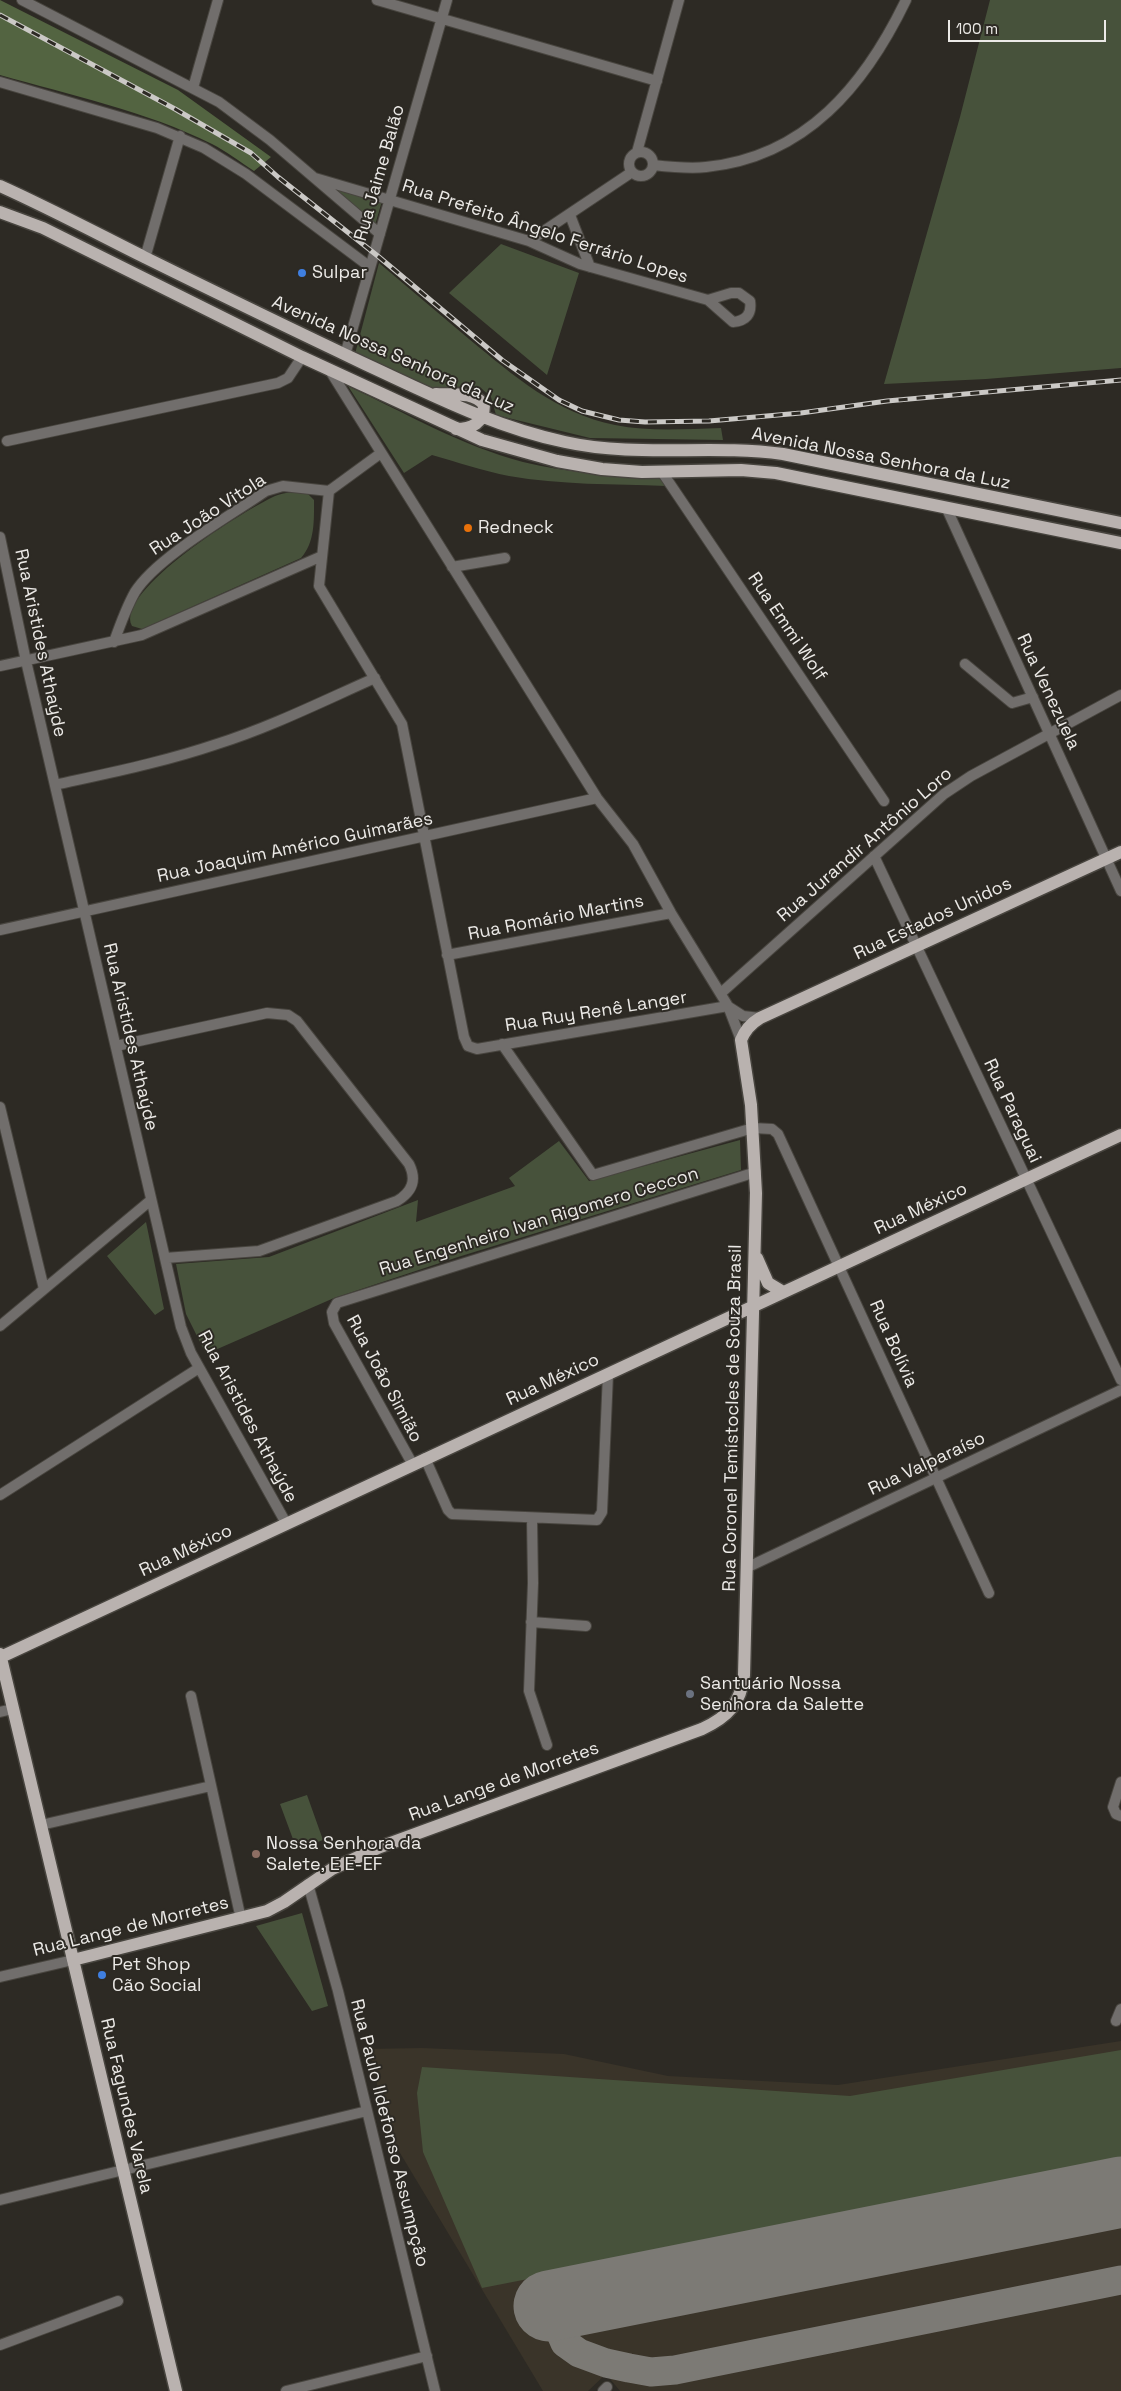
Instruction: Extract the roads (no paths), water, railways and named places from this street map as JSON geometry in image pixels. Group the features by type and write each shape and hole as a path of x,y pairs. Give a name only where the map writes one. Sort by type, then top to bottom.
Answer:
{"main road":[{"name":"Avenida Nossa Senhora da Luz","path":"0,186 145,258 430,394 482,418 544,438 612,450 658,452 726,450 783,454 1121,523"},
{"name":"Avenida Nossa Senhora da Luz","path":"0,212 43,228 244,329 456,430 511,450 571,464 620,471 759,471 1121,543"},
{"path":"244,329 242,325 243,317 250,313 259,313"},
{"path":"456,430 473,427 482,418"},
{"name":"Rua Estados Unidos","path":"741,1040 748,1027 760,1018 1121,852"},
{"name":"Rua Coronel Temístocles de Souza Brasil","path":"735,1707 743,1681 756,1172 753,1128 741,1040"},
{"name":"Rua México","path":"0,1655 1121,1135"},
{"path":"754,1251 765,1279 783,1292"},
{"name":"Rua Fagundes Varela","path":"0,1655 176,2391"},
{"name":"Rua Lange de Morretes","path":"73,1960 241,1919 276,1906 340,1864 394,1842 702,1729 715,1723 735,1707"}],"street":[{"path":"22,0 193,88 245,120 380,234"},
{"path":"193,88 218,0"},
{"path":"377,0 657,81"},
{"name":"Rua Jaime Balão","path":"345,354 447,0"},
{"path":"653,165 647,174 639,176 632,172 630,161 637,152 680,0"},
{"path":"653,165 704,168 729,164 768,152 788,143 828,112 859,77 885,41 906,0"},
{"path":"0,82 180,136 225,160 370,267"},
{"path":"145,258 180,136"},
{"path":"637,152 649,154 653,165"},
{"path":"529,241 632,172"},
{"name":"Rua Prefeito Ângelo Ferrário Lopes","path":"315,178 529,241 590,267 708,300"},
{"path":"570,215 590,267"},
{"path":"584,250 609,272"},
{"path":"7,441 278,383 288,378 302,357"},
{"path":"328,369 597,798 627,834 671,913 721,992 741,1040"},
{"path":"381,453 329,491 319,586 402,724 448,955"},
{"name":"Rua Emmi Wolf","path":"662,472 884,801"},
{"name":"Rua João Vitola","path":"114,642 135,592 165,560 266,491 275,487 329,491"},
{"name":"Rua Venezuela","path":"946,507 1121,891"},
{"name":"Rua Aristides Athaýde","path":"0,537 26,661 181,1327 199,1368 286,1523"},
{"path":"0,666 148,633 322,556"},
{"path":"452,567 505,558"},
{"path":"965,664 1012,703 1033,697"},
{"path":"55,785 162,761 217,744 260,729 375,678"},
{"name":"Rua Jurandir Antônio Loro","path":"721,992 957,784 1121,695"},
{"name":"Rua Joaquim Américo Guimarães","path":"0,930 597,798"},
{"name":"Rua Paraguai","path":"874,856 1121,1380"},
{"name":"Rua Romário Martins","path":"448,955 671,913"},
{"name":"Rua Ruy Renê Langer","path":"448,955 464,1037 468,1046 477,1049 728,1006"},
{"path":"728,1006 743,1016 760,1018"},
{"path":"116,1046 267,1013 288,1015 297,1020 410,1164 413,1173 410,1190 397,1201 271,1247 247,1253 165,1258"},
{"path":"502,1044 593,1175 753,1128"},
{"path":"0,1107 44,1290"},
{"name":"Rua Bolívia","path":"753,1128 772,1129 783,1141 989,1593"},
{"name":"Rua Engenheiro Ivan Rigomero Ceccon","path":"333,1307 341,1300 756,1172"},
{"path":"0,1326 152,1200"},
{"name":"Rua João Simião","path":"333,1307 334,1323 413,1465"},
{"path":"0,1495 199,1368"},
{"path":"426,1458 448,1510 452,1514 592,1521 600,1516 608,1374"},
{"name":"Rua Valparaíso","path":"746,1568 1121,1390"},
{"path":"532,1519 529,1691 547,1745"},
{"path":"531,1622 586,1626"},
{"path":"191,1696 241,1919"},
{"path":"0,1712 13,1709"},
{"path":"1121,1782 1112,1807 1116,1814 1121,1816"},
{"path":"41,1825 211,1786"},
{"name":"Rua Paulo Ildefonso Assumpção","path":"308,1884 331,1964 435,2391"},
{"name":"Rua Lange de Morretes","path":"0,1977 73,1960"},
{"path":"1116,2021 1121,2009"},
{"path":"0,2200 367,2111"},
{"path":"0,2345 118,2301"},
{"path":"286,2391 426,2356"}],"railway":[{"path":"0,15 175,109 251,153 502,360 559,400 582,411 619,420 645,422 709,421 801,413 887,401 1121,380"}],"place":[{"name":"Sulpar","path":"302,273"},
{"name":"Redneck","path":"468,528"},
{"name":"Santuário Nossa Senhora da Salette","path":"690,1694"},
{"name":"Nossa Senhora da Salete, E E-EF","path":"256,1854"},
{"name":"Pet Shop Cão Social","path":"102,1975"}]}
